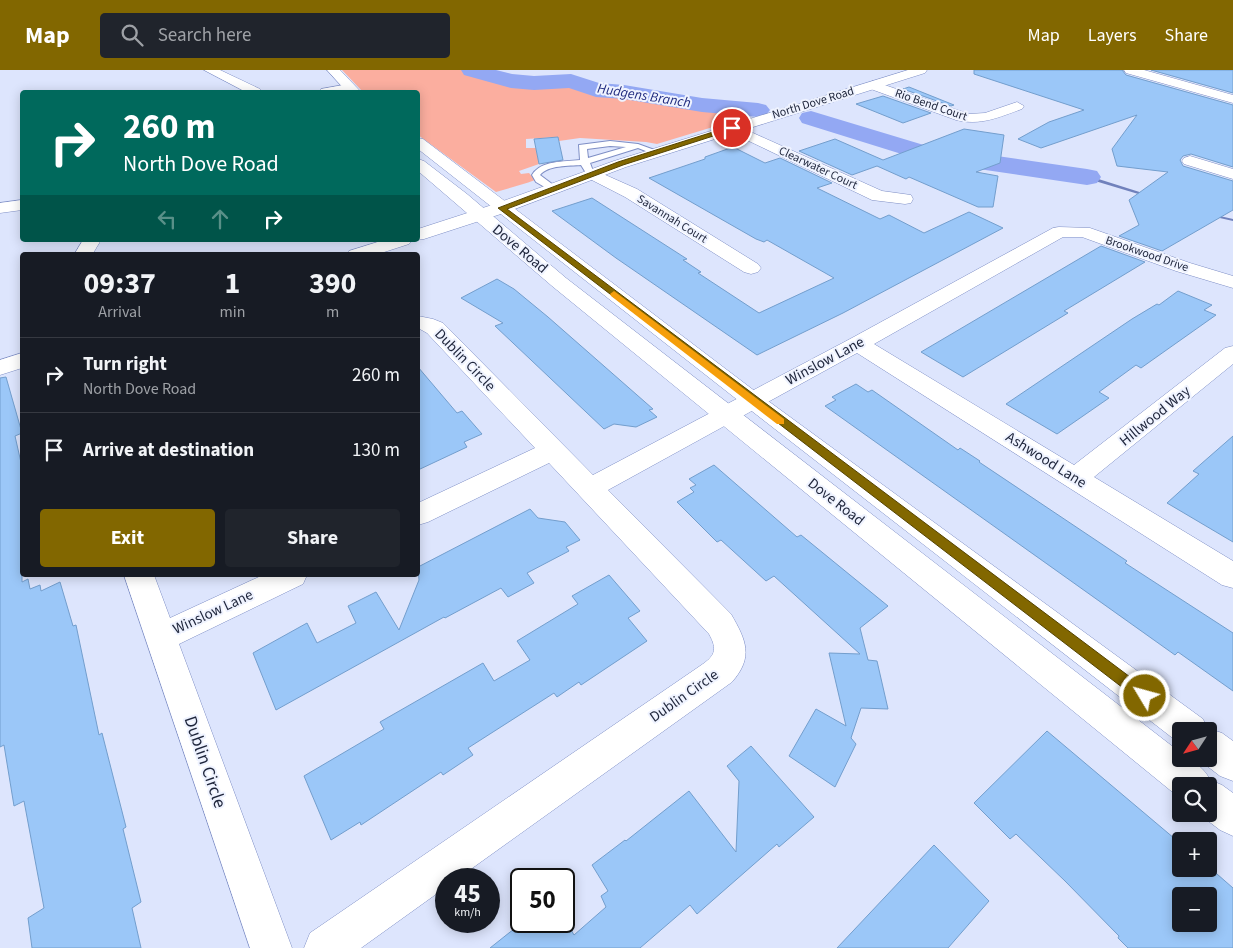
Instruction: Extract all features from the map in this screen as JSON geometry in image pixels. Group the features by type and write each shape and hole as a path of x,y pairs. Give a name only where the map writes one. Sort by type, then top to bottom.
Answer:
{"street":[{"path":"210,70 251,90"},
{"path":"333,70 351,90"},
{"name":"North Dove Road","path":"420,235 553,189 588,168 656,152 921,70"},
{"path":"1130,70 1233,99"},
{"name":"Rio Bend Court","path":"873,85 961,118 974,120 988,118 1017,106"},
{"path":"325,90 351,90"},
{"name":"Clearwater Court","path":"732,128 878,196 905,199"},
{"path":"420,144 476,186 490,212"},
{"path":"1190,161 1233,174"},
{"path":"420,166 461,198 490,212"},
{"name":"Savannah Court","path":"588,168 751,268"},
{"path":"0,208 20,205"},
{"name":"Dove Road","path":"490,212 559,282 740,408 1178,722"},
{"name":"Winslow Lane","path":"590,488 858,344 1059,232"},
{"name":"Brookwood Drive","path":"1059,232 1084,232 1183,267 1233,282"},
{"path":"361,252 373,244 388,242"},
{"name":"Dublin Circle","path":"326,948 725,668 732,655 729,638 720,624 435,328 426,322 420,322"},
{"name":"Ashwood Lane","path":"858,344 1233,576"},
{"name":"Hillwood Way","path":"1076,478 1233,353"},
{"name":"Dove Road","path":"740,408 1183,777"},
{"path":"420,514 553,450"},
{"name":"Dublin Circle","path":"140,577 271,948"},
{"name":"Winslow Lane","path":"162,637 288,577"},
{"path":"1218,752 1233,763"},
{"path":"1217,804 1233,817"}],"lane":[{"path":"588,168 582,147 620,144 637,146 656,152"},
{"path":"553,189 539,180 536,175 539,170 549,166 588,168 637,146"}],"shaded area":[{"path":"342,70 472,70 511,81 534,83 571,81 596,90 624,92 702,105 766,111 657,144 580,138 559,141 558,137 526,139 526,148 536,148 539,164 519,171 521,174 529,173 535,180 496,192 420,136 420,90 361,90"}],"building":[{"path":"974,70 1122,70 1126,75 1233,105 1233,167 1191,154 1183,156 1180,160 1183,166 1233,181 1233,210 1162,251 1119,236 1139,225 1129,200 1168,172 1117,166 1112,149 1137,115 1041,148 1018,139 1049,122 1084,110 974,74"},
{"path":"1151,70 1233,70 1233,93"},
{"path":"909,87 954,105 951,106 903,89"},
{"path":"883,96 931,113 903,123 856,104"},
{"path":"964,129 1004,135 1000,163 976,172 998,176 993,207 978,207 909,177 906,179 877,166 852,175 799,151 835,139 883,160"},
{"path":"558,137 563,160 539,164 534,139"},
{"path":"733,147 765,163 780,158 832,183 817,188 880,219 889,215 924,233 969,212 1003,228 843,313 757,355 616,258 552,211 592,198 687,259 683,260 701,272 698,273 759,313 834,278 767,240 764,242 756,239 649,178 705,159 705,157"},
{"path":"1101,246 1145,262 1064,311 1068,313 963,377 921,352"},
{"path":"497,279 514,289 548,317 653,409 649,410 657,417 636,427 614,424 604,429 495,326 503,323 461,298"},
{"path":"1178,291 1212,305 1204,310 1216,315 1141,368 1136,365 1099,392 1109,398 1057,434 1006,404 1132,319 1157,304 1159,305"},
{"path":"420,369 457,413 462,411 482,434 464,442 467,447 420,469"},
{"path":"6,377 20,426 20,434 15,436 20,458 20,577 22,577 22,582 28,579 30,589 40,585 41,591 60,582 73,626 76,625 99,735 102,733 126,827 123,829 141,902 132,908 141,948 32,948 28,918 44,908 24,801 14,806 4,745 0,747 0,378"},
{"path":"856,384 868,392 872,390 958,450 960,448 980,461 1127,561 1125,563 1233,633 1233,691 1178,652 1175,655 825,406 836,400 832,397"},
{"path":"1233,436 1233,542 1167,503 1199,474 1193,471"},
{"path":"714,465 797,537 801,535 888,606 860,628 868,660 877,661 888,709 861,708 851,738 856,744 835,787 789,756 816,709 846,726 829,653 860,654 774,576 766,581 721,540 717,542 677,502 694,492 690,488 696,485 689,479"},
{"path":"530,509 538,518 565,522 580,540 566,547 569,551 527,573 534,583 508,597 501,588 444,617 276,710 253,653 307,623 317,643 356,623 348,606 376,592 399,630 420,577 420,566"},
{"path":"609,575 640,611 628,618 647,641 581,685 579,682 557,697 554,693 468,748 473,755 443,775 441,772 361,825 360,822 331,840 304,776 384,729 380,722 483,663 494,681 530,660 517,641 578,604 572,596"},
{"path":"1047,731 1172,836 1172,877 1217,877 1217,874 1233,888 1233,948 1128,948 1118,938 1119,936 1065,881 1016,834 1010,839 974,803"},
{"path":"751,746 814,817 779,847 777,844 697,914 690,905 640,948 490,948 510,932 573,933 574,935 606,907 601,896 608,891 592,865 626,841 689,791 736,852 739,781 727,766"},
{"path":"934,845 989,901 948,948 837,948"}],"waterway":[{"name":"Hudgens Branch","path":"472,70 511,81 534,83 571,81 596,90 624,92 702,105 758,110"},
{"name":"Hudgens Branch","path":"811,118 924,153 1087,177"},
{"path":"1087,177 1147,195"},
{"path":"1213,215 1233,220"}],"slow traffic":[{"path":"614,294 781,422"}],"route":[{"path":"732,128 620,164 501,208 1145,696"}]}
